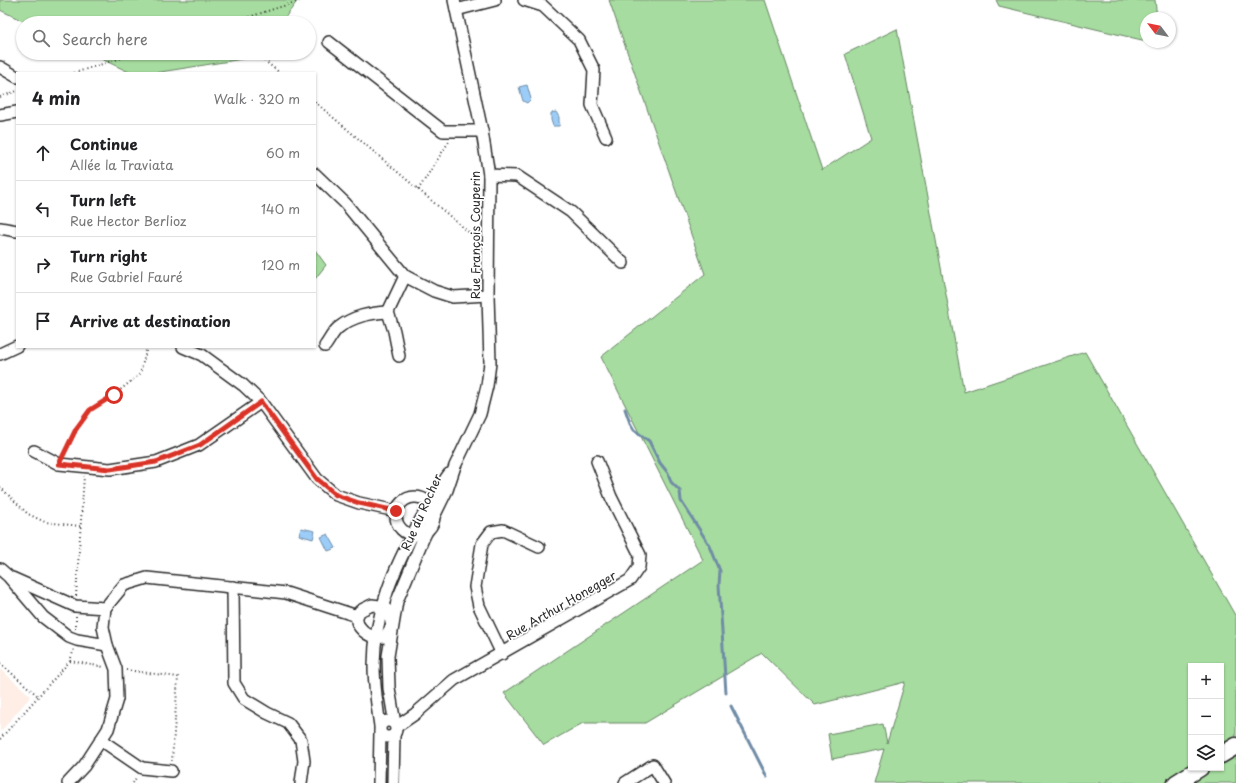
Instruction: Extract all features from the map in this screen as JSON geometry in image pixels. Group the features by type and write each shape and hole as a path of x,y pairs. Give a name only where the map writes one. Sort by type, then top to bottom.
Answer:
{"street":[{"path":"455,5 495,0"},
{"path":"524,0 544,3 579,40 594,70 592,105 606,138"},
{"name":"Rue François Couperin","path":"455,5 482,131 489,175 488,295 490,363 487,386 480,414 455,466"},
{"path":"330,42 443,131 482,131"},
{"path":"0,67 16,76"},
{"path":"0,115 16,112"},
{"path":"316,175 345,203 405,276 434,291 453,297 488,295"},
{"path":"489,175 517,176 571,212 623,263"},
{"path":"0,228 16,230"},
{"path":"399,356 388,312 405,276"},
{"path":"325,346 337,329 354,319 369,313 388,312"},
{"path":"0,354 16,346"},
{"path":"185,348 202,355 243,385 261,402 317,479 336,495 359,503 396,511"},
{"path":"34,451 59,464 110,469 156,462 200,445 261,402"},
{"name":"Rue Arthur Honegger","path":"395,729 415,714 454,680 630,580 639,567 640,555 611,497 597,461"},
{"name":"Rue du Rocher","path":"379,783 380,729 374,666 376,638 382,606 396,567 413,534 440,486 455,466"},
{"name":"Rue du Rocher","path":"393,783 395,729 389,688 388,656 392,626 397,601 423,540 447,490 455,466"},
{"path":"412,497 420,498 430,504 433,514 432,524 422,533 406,533 400,527 397,522 396,511 400,503 412,497"},
{"path":"502,654 479,606 474,587 482,544 491,532 504,530 539,547"},
{"path":"4,573 75,606 105,608"},
{"path":"4,573 43,617 69,638 107,645"},
{"path":"68,783 84,766 108,729 117,700 116,669 107,645 103,627 105,608 124,585 146,578 286,593 357,616"},
{"path":"233,587 234,683 244,699 267,713 288,723 301,740 304,761 301,783"},
{"path":"372,605 382,606 388,611 392,626 385,637 376,638 366,634 357,625 357,616 360,611 372,605"},
{"path":"380,729 387,737 395,729"},
{"path":"101,740 142,768 171,771"},
{"path":"1224,753 1236,746"},
{"path":"625,783 653,765 664,783"},
{"path":"1176,783 1195,771"}],"path":[{"path":"252,16 302,0"},
{"path":"77,72 115,60"},
{"path":"264,60 279,72"},
{"path":"0,97 16,91"},
{"path":"316,103 476,239 488,242"},
{"path":"418,190 456,131"},
{"path":"59,464 76,429 90,410 114,395 140,374 147,348"},
{"path":"0,487 28,514 45,522 80,526"},
{"path":"70,661 178,677 171,771"},
{"path":"0,663 38,696"}],"shaded area":[{"path":"0,669 31,696 0,732"}],"green space":[{"path":"0,0 298,0 286,16 16,16 16,18 0,10"},
{"path":"609,0 765,0 822,170 871,138 845,54 897,29 964,392 1085,352 1236,617 1236,783 874,783 884,749 832,759 828,734 883,724 887,743 905,682 815,705 762,653 645,723 583,723 544,745 504,693 703,560 601,357 705,274"},
{"path":"996,0 1155,0 1156,12 1140,12 1140,40 999,6"},
{"path":"104,60 236,60 160,72 129,72"},
{"path":"316,251 326,265 316,278"}],"water":[{"path":"527,85 531,99 527,103 523,101 519,87"},
{"path":"556,112 559,117 560,124 559,126 553,126 551,113"},
{"path":"301,528 315,531 313,539 299,535"},
{"path":"328,534 336,548 328,551 321,537"}],"waterway":[{"path":"625,409 634,430 649,441 660,463 668,473 671,482 680,491 681,501 710,546 720,571 719,585 726,693"},
{"path":"731,706 767,777"}],"route":[{"path":"114,395 90,410 76,429 59,464 110,469 156,462 200,445 261,402 317,479 336,495 359,503 396,511"}]}
